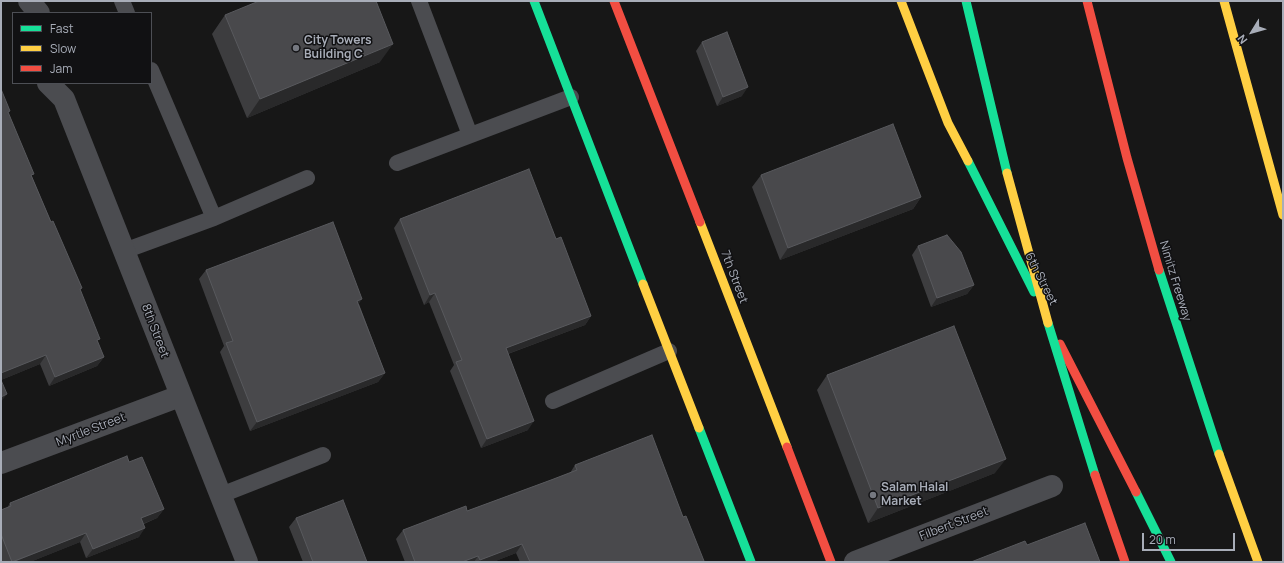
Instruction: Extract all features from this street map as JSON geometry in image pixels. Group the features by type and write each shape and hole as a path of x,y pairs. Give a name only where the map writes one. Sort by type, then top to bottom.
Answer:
{"main road":[{"path":"534,1 751,562"},
{"name":"7th Street","path":"614,1 831,562"},
{"name":"6th Street","path":"901,1 948,123 1171,562"},
{"path":"966,1 1011,190 1051,335 1092,466 1125,562"},
{"name":"Nimitz Freeway","path":"1088,1 1127,158 1164,287 1225,472 1258,562"},
{"path":"1224,1 1283,215"}],"street":[{"path":"20,1 21,12"},
{"path":"28,1 38,12"},
{"name":"8th Street","path":"50,84 64,91 180,396 247,562"},
{"name":"Myrtle Street","path":"1,463 180,396"},
{"name":"Filbert Street","path":"855,562 1052,486"}],"lane":[{"path":"122,1 127,12"},
{"path":"419,1 470,135"},
{"path":"152,72 214,218"},
{"path":"397,163 571,97"},
{"path":"124,251 214,218 307,178"},
{"path":"553,401 669,352"},
{"path":"221,495 323,455"}],"building":[{"name":"City Towers Building C","path":"259,1 376,1 393,44 260,99 225,15"},
{"path":"727,32 748,87 723,97 702,42"},
{"path":"1,89 10,111 8,112 34,174 31,175 82,288 80,289 100,339 97,340 104,357 55,377 46,355 1,373"},
{"path":"893,124 921,197 788,248 761,175"},
{"path":"529,169 556,239 561,237 591,316 506,348 534,421 487,439 456,362 462,360 435,293 430,295 400,219"},
{"path":"333,222 362,299 357,301 385,373 257,422 226,343 233,341 206,270"},
{"path":"947,235 961,252 974,285 937,298 918,246"},
{"path":"954,326 1006,459 878,508 827,375"},
{"path":"1,380 7,394 1,397"},
{"path":"652,435 683,517 686,516 704,561 530,562 522,544 480,560 478,556 462,562 415,562 403,530 466,506 467,511 551,480 577,470 575,465"},
{"path":"127,456 129,462 142,457 164,509 141,518 145,528 93,549 86,533 12,562 1,534 1,510 11,506 10,503"},
{"path":"343,500 367,562 313,562 296,518"},
{"path":"1085,523 1100,562 971,562 1025,541 1027,545"}],"traffic: fast":[{"path":"534,1 643,284"},
{"path":"966,1 1007,173"},
{"path":"968,161 1034,292"},
{"path":"1159,270 1219,454"},
{"path":"1048,323 1095,475"},
{"path":"699,428 751,562"},
{"path":"1136,492 1171,562"}],"traffic: slow":[{"path":"901,1 948,123 968,161"},
{"path":"1224,1 1283,215"},
{"path":"1007,173 1048,323"},
{"path":"700,222 787,447"},
{"path":"643,284 699,428"},
{"path":"1219,454 1258,562"}],"traffic: jam":[{"path":"614,1 700,222"},
{"path":"1087,1 1127,158 1159,270"},
{"path":"1060,344 1136,492"},
{"path":"787,447 831,562"},
{"path":"1095,475 1125,562"}],"place":[{"name":"City Towers Building C","path":"296,48"},
{"name":"Salam Halal Market","path":"873,495"}]}
